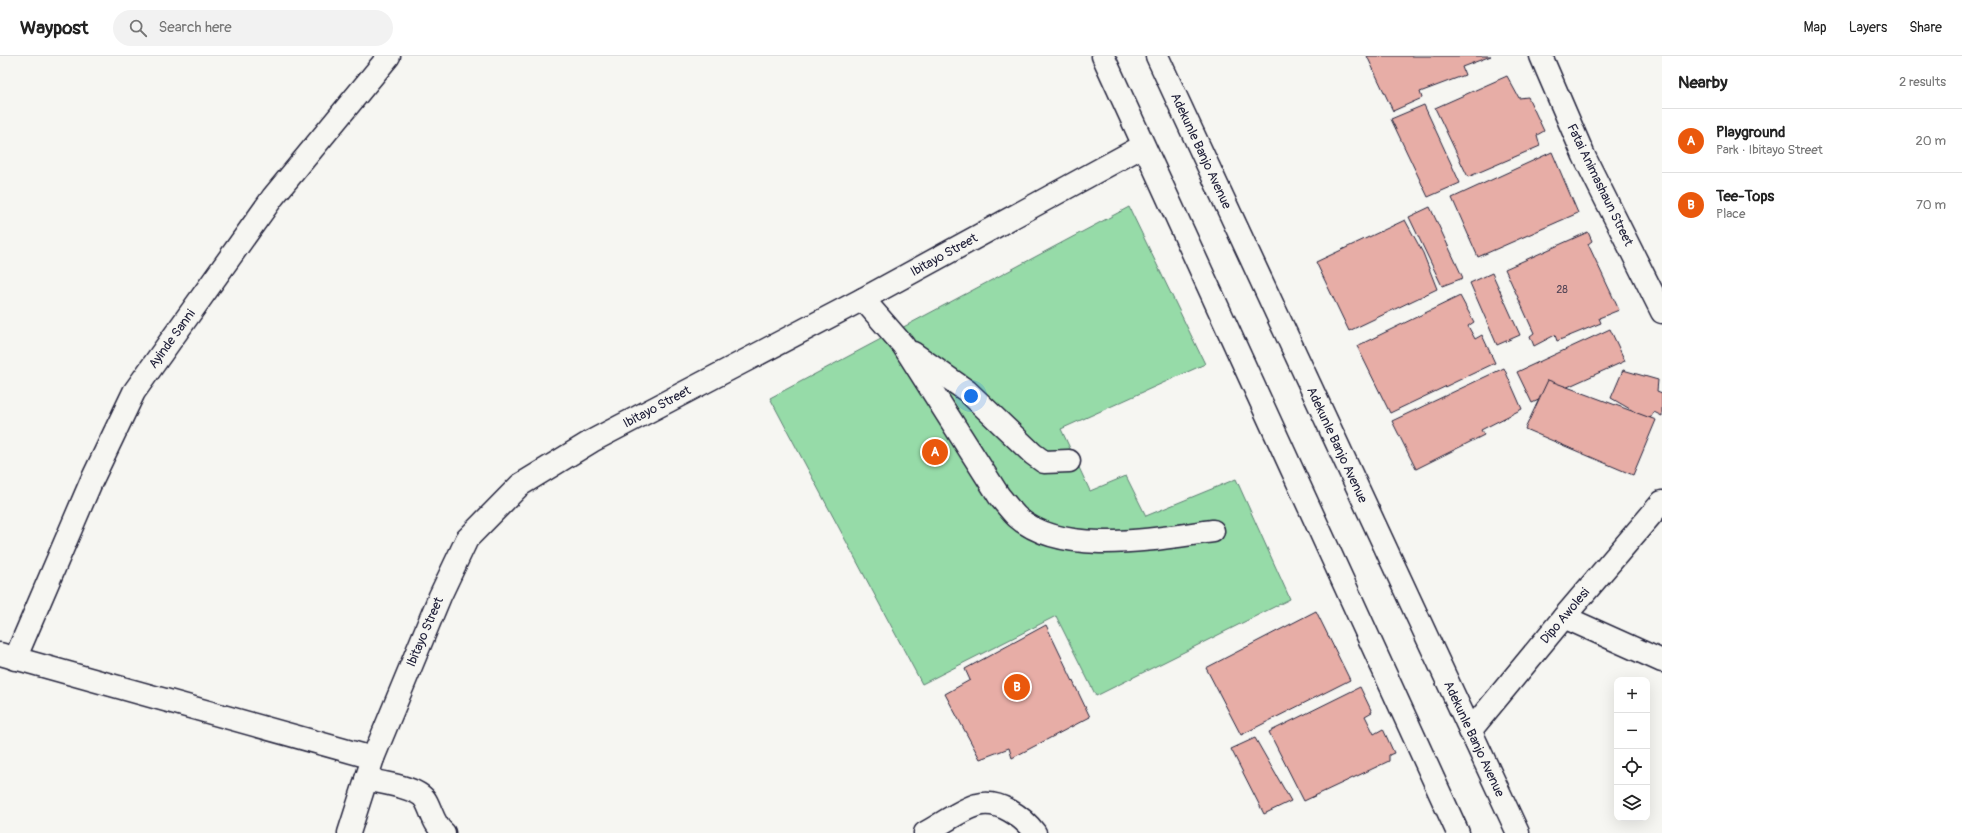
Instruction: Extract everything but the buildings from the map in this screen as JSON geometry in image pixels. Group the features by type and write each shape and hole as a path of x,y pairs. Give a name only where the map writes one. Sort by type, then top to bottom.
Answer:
{"street":[{"name":"Ayinde Sanni","path":"8,656 134,392 273,197 389,56"},
{"path":"1103,56 1458,833"},
{"name":"Adekunle Banjo Avenue","path":"1157,56 1518,833"},
{"name":"Fatai Animashaun Street","path":"1541,56 1584,156 1662,312"},
{"name":"Ibitayo Street","path":"349,833 373,758 440,596 467,539 520,485 592,441 863,299 1143,146"},
{"path":"863,299 903,345 999,496 1018,517 1024,521 1036,528 1059,536 1103,543 1124,543 1213,531"},
{"path":"903,345 946,378 967,391 1033,454 1044,462 1069,461"},
{"name":"Dipo Awolesi","path":"1470,731 1564,617 1662,502"},
{"path":"1564,617 1662,661"},
{"path":"8,656 373,758"},
{"path":"366,779 417,792 425,800 437,825 444,833"},
{"path":"925,833 978,805 999,805 1027,822 1035,833"}],"green space":[{"path":"1129,207 1205,364 1061,429 1090,491 1126,476 1146,516 1236,479 1290,599 1096,696 1056,616 922,684 770,398"}],"place":[{"name":"Playground","path":"935,452"},
{"name":"Tee-Tops","path":"1017,687"}]}
